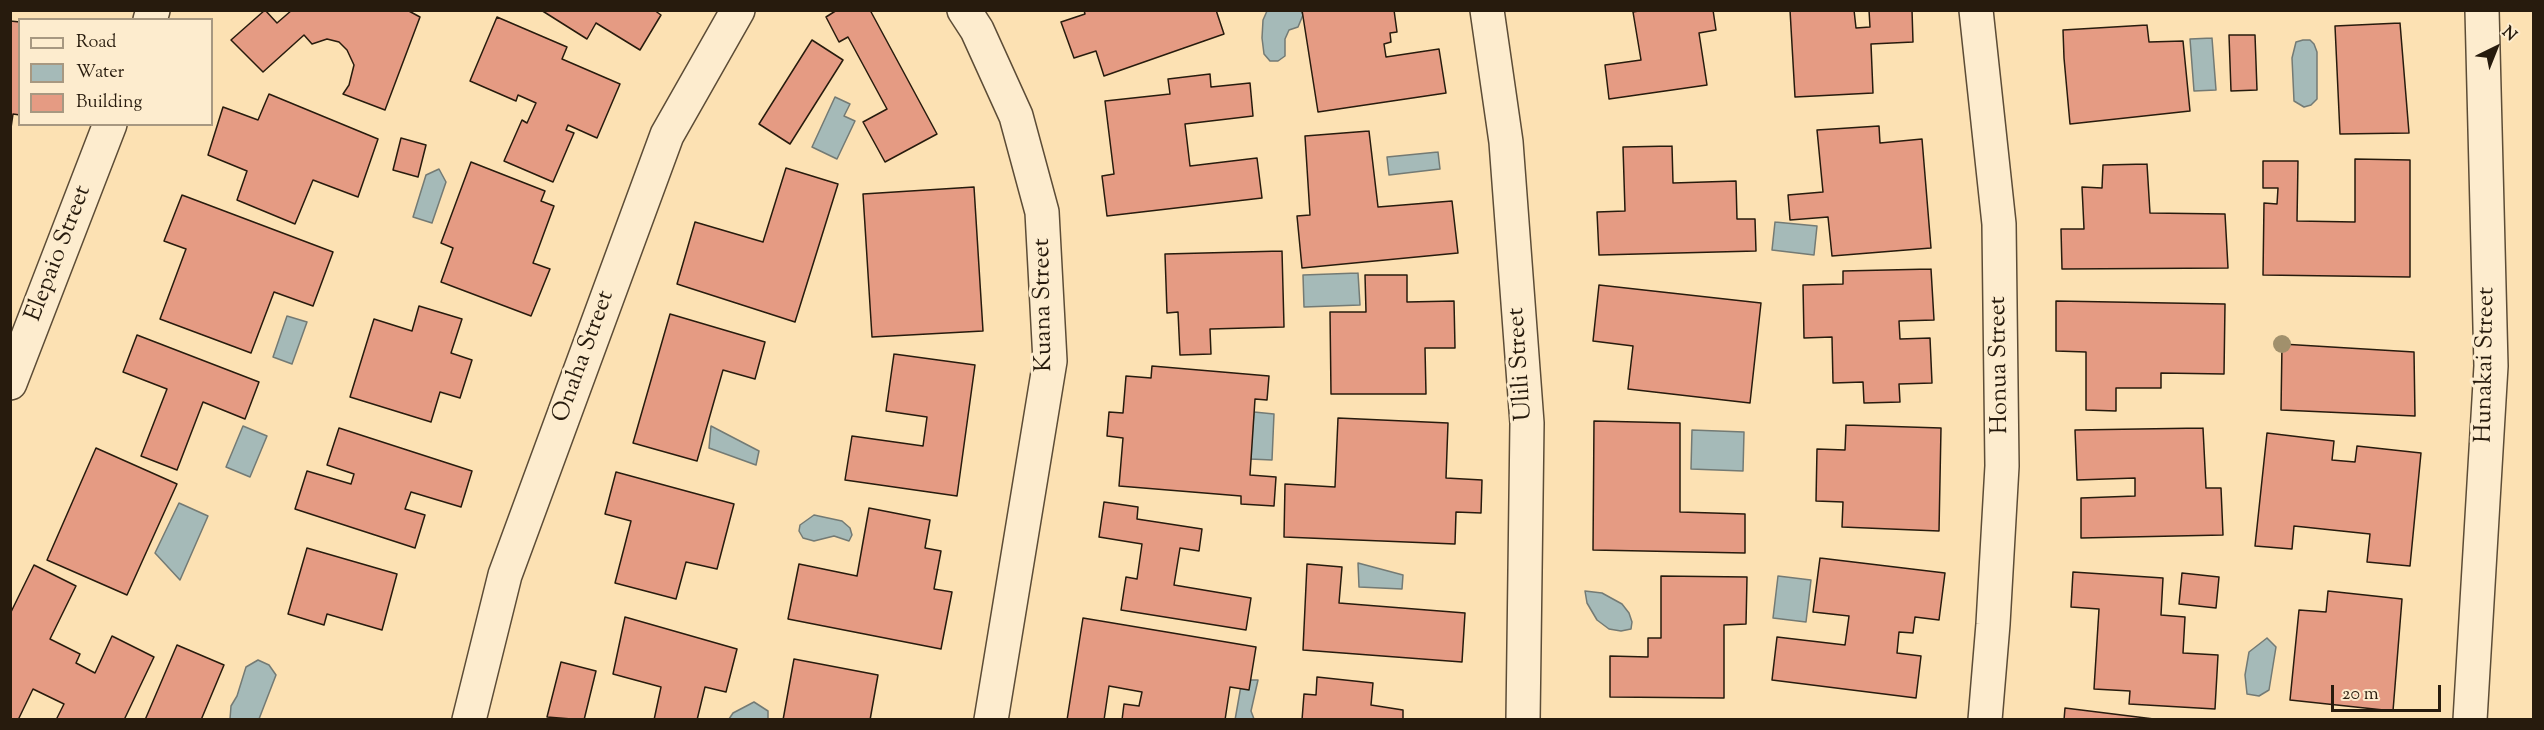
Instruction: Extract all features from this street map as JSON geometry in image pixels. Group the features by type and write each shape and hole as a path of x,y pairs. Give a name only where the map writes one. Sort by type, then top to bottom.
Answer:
{"street":[{"name":"Onaha Street","path":"469,720 505,575 667,135 738,10"},
{"name":"Kuana Street","path":"964,10 977,30 1016,116 1042,212 1050,361 991,720"},
{"name":"Ulili Street","path":"1487,10 1506,142 1527,423 1523,720"},
{"name":"Honua Street","path":"1977,10 1999,224 2000,281 2002,466 1994,624 1985,720"},
{"name":"Hunakai Street","path":"2470,720 2491,366 2482,10"},
{"name":"Elepaio Street","path":"10,383 109,126"}],"water":[{"path":"1267,11 1301,11 1303,15 1298,27 1289,30 1285,39 1285,56 1278,61 1270,61 1264,54 1263,20"},
{"path":"2212,38 2216,90 2194,91 2190,39"},
{"path":"2310,40 2317,52 2317,99 2311,105 2304,107 2294,101 2292,58 2296,42"},
{"path":"835,97 850,104 844,116 855,121 837,159 812,147"},
{"path":"1438,152 1440,169 1389,175 1387,157"},
{"path":"439,169 446,182 432,223 413,217 426,175"},
{"path":"1775,222 1817,226 1814,255 1772,250"},
{"path":"1358,273 1360,305 1304,307 1303,275"},
{"path":"287,316 307,322 292,364 273,357"},
{"path":"1254,412 1274,414 1272,460 1250,459"},
{"path":"243,426 267,436 250,477 226,467"},
{"path":"711,426 759,451 756,465 709,448"},
{"path":"1692,430 1744,432 1743,471 1691,469"},
{"path":"179,503 208,516 180,580 155,553"},
{"path":"814,515 842,521 850,528 852,535 849,541 834,536 814,541 803,538 799,531 800,525"},
{"path":"1358,563 1403,575 1402,589 1359,587"},
{"path":"1778,576 1811,580 1806,622 1773,618"},
{"path":"1585,591 1602,593 1622,604 1629,613 1632,622 1631,629 1621,631 1609,629 1597,620 1587,603"},
{"path":"2267,638 2276,647 2269,690 2259,696 2247,694 2245,675 2249,652"},
{"path":"258,660 269,665 276,675 259,719 230,719 231,706 237,696 246,667"},
{"path":"1242,680 1258,680 1251,711 1254,719 1235,720"},
{"path":"754,702 768,711 768,719 729,719 733,713"}],"building":[{"path":"265,10 277,23 292,10 407,10 420,17 385,110 343,94 349,85 354,65 347,50 339,42 327,39 312,44 304,35 263,72 231,40"},
{"path":"541,10 654,10 661,15 640,50 596,23 587,39"},
{"path":"837,10 870,10 937,134 885,162 863,122 887,109 848,37 839,42 826,17"},
{"path":"1084,10 1216,10 1224,34 1104,76 1096,51 1074,58 1061,22 1085,14"},
{"path":"1302,10 1394,10 1397,32 1390,33 1391,42 1384,44 1386,57 1439,49 1446,93 1318,112"},
{"path":"1713,10 1716,30 1699,33 1707,85 1609,99 1605,65 1641,60 1633,12"},
{"path":"1790,10 1854,10 1856,28 1870,27 1869,10 1912,10 1913,42 1871,44 1873,93 1795,97"},
{"path":"497,17 567,47 562,59 620,84 597,138 568,125 566,130 574,133 553,182 504,161 522,120 527,123 536,103 518,95 516,101 470,81"},
{"path":"10,21 18,22 18,115 13,114 10,135"},
{"path":"2400,23 2409,133 2340,134 2335,26"},
{"path":"2147,25 2149,42 2183,41 2190,111 2070,124 2063,30"},
{"path":"2229,35 2255,35 2257,90 2231,91"},
{"path":"812,40 843,60 790,144 759,124"},
{"path":"1210,74 1211,87 1250,83 1253,116 1185,124 1190,166 1257,158 1262,198 1107,216 1102,176 1114,174 1105,101 1170,94 1168,79"},
{"path":"269,94 378,139 358,197 313,180 295,224 237,200 247,171 208,155 223,107 258,120"},
{"path":"1879,126 1880,143 1922,139 1931,248 1832,256 1828,217 1790,220 1788,195 1823,192 1817,130"},
{"path":"1369,131 1378,207 1452,201 1458,253 1302,268 1297,216 1310,215 1305,136"},
{"path":"401,138 426,145 418,177 393,170"},
{"path":"1672,146 1673,183 1736,181 1737,219 1755,219 1756,251 1599,255 1597,212 1625,211 1623,147"},
{"path":"2355,159 2410,160 2410,277 2263,275 2264,203 2277,204 2278,188 2263,188 2263,161 2298,161 2297,221 2355,222"},
{"path":"471,162 545,191 541,201 554,206 533,263 550,269 531,316 441,282 453,248 441,243"},
{"path":"2147,164 2150,213 2225,214 2228,268 2062,269 2061,229 2084,229 2082,187 2102,188 2103,165"},
{"path":"786,168 838,184 795,322 677,284 695,222 763,242"},
{"path":"974,187 983,331 872,337 863,194"},
{"path":"182,195 333,252 313,306 274,292 251,353 160,319 186,249 164,241"},
{"path":"1282,251 1284,327 1210,329 1211,354 1180,355 1178,312 1167,313 1165,254"},
{"path":"1931,269 1934,320 1899,321 1900,339 1930,338 1932,383 1899,384 1900,402 1864,403 1863,382 1833,383 1832,337 1804,338 1803,285 1843,284 1843,271"},
{"path":"1365,275 1407,275 1407,302 1454,301 1455,348 1425,348 1426,394 1331,394 1330,312 1366,312"},
{"path":"1599,285 1761,303 1750,403 1628,389 1633,346 1593,341"},
{"path":"2056,301 2225,304 2224,374 2161,373 2161,388 2116,388 2116,411 2086,410 2086,352 2056,351"},
{"path":"419,306 462,319 451,353 472,360 460,398 440,392 431,422 350,397 374,319 412,331"},
{"path":"670,314 765,342 755,379 723,370 697,461 633,443"},
{"path":"137,335 259,382 245,419 203,402 177,470 141,456 167,389 123,372"},
{"path":"2282,344 2414,352 2415,416 2281,410"},
{"path":"894,354 975,365 957,496 845,480 852,436 923,446 927,417 886,411"},
{"path":"1152,366 1269,376 1267,400 1255,399 1250,475 1276,477 1274,506 1241,504 1241,496 1119,486 1123,438 1107,436 1109,412 1123,413 1126,376 1151,378"},
{"path":"1338,418 1448,423 1446,478 1482,480 1481,513 1456,512 1455,544 1284,537 1285,484 1335,487"},
{"path":"1594,421 1680,423 1680,512 1745,514 1745,553 1593,550"},
{"path":"1846,425 1941,428 1939,531 1842,527 1843,502 1816,501 1817,449 1845,450"},
{"path":"339,428 472,471 461,507 411,492 405,509 425,515 415,548 295,509 307,471 351,484 354,474 327,465"},
{"path":"2203,428 2206,488 2221,488 2223,535 2081,538 2081,498 2135,496 2135,478 2077,480 2075,430"},
{"path":"2267,433 2334,441 2332,460 2355,462 2357,446 2421,453 2410,566 2367,562 2370,534 2294,526 2292,549 2255,546"},
{"path":"96,448 177,484 127,595 47,560"},
{"path":"616,472 734,504 717,569 686,562 676,599 615,583 631,521 605,514"},
{"path":"1104,502 1138,507 1137,519 1202,529 1199,551 1180,548 1174,585 1251,598 1246,630 1121,610 1126,577 1137,579 1142,544 1099,537"},
{"path":"869,508 930,520 925,548 941,551 934,589 952,592 941,649 788,619 799,564 857,576"},
{"path":"307,548 397,574 382,630 327,614 324,625 288,614"},
{"path":"1820,558 1945,573 1939,620 1915,617 1913,633 1899,632 1897,653 1921,656 1916,698 1772,680 1777,637 1845,645 1849,616 1813,612"},
{"path":"1307,564 1342,567 1339,603 1465,613 1462,662 1303,650"},
{"path":"34,565 76,586 50,639 80,654 76,663 95,673 112,636 154,657 124,720 56,720 64,704 33,689 18,720 10,720 10,614"},
{"path":"2073,572 2163,578 2161,615 2185,617 2183,653 2218,655 2215,709 2129,704 2130,691 2094,689 2099,609 2071,607"},
{"path":"2182,573 2219,577 2216,608 2179,604"},
{"path":"1661,576 1747,577 1746,624 1724,625 1724,698 1610,697 1610,656 1648,657 1648,638 1661,638"},
{"path":"2328,591 2402,599 2393,711 2290,700 2299,610 2326,612"},
{"path":"625,617 737,649 726,692 705,687 697,720 654,720 661,687 613,674"},
{"path":"1083,618 1256,647 1249,690 1230,687 1225,720 1122,720 1124,704 1139,706 1142,692 1109,686 1104,720 1067,720"},
{"path":"177,645 224,665 201,720 145,720"},
{"path":"794,659 878,675 870,720 783,720"},
{"path":"561,662 596,671 584,720 547,717"},
{"path":"1317,677 1373,683 1371,705 1403,710 1403,720 1302,720 1304,694 1316,695"},
{"path":"2065,708 2162,720 2064,720"}]}
